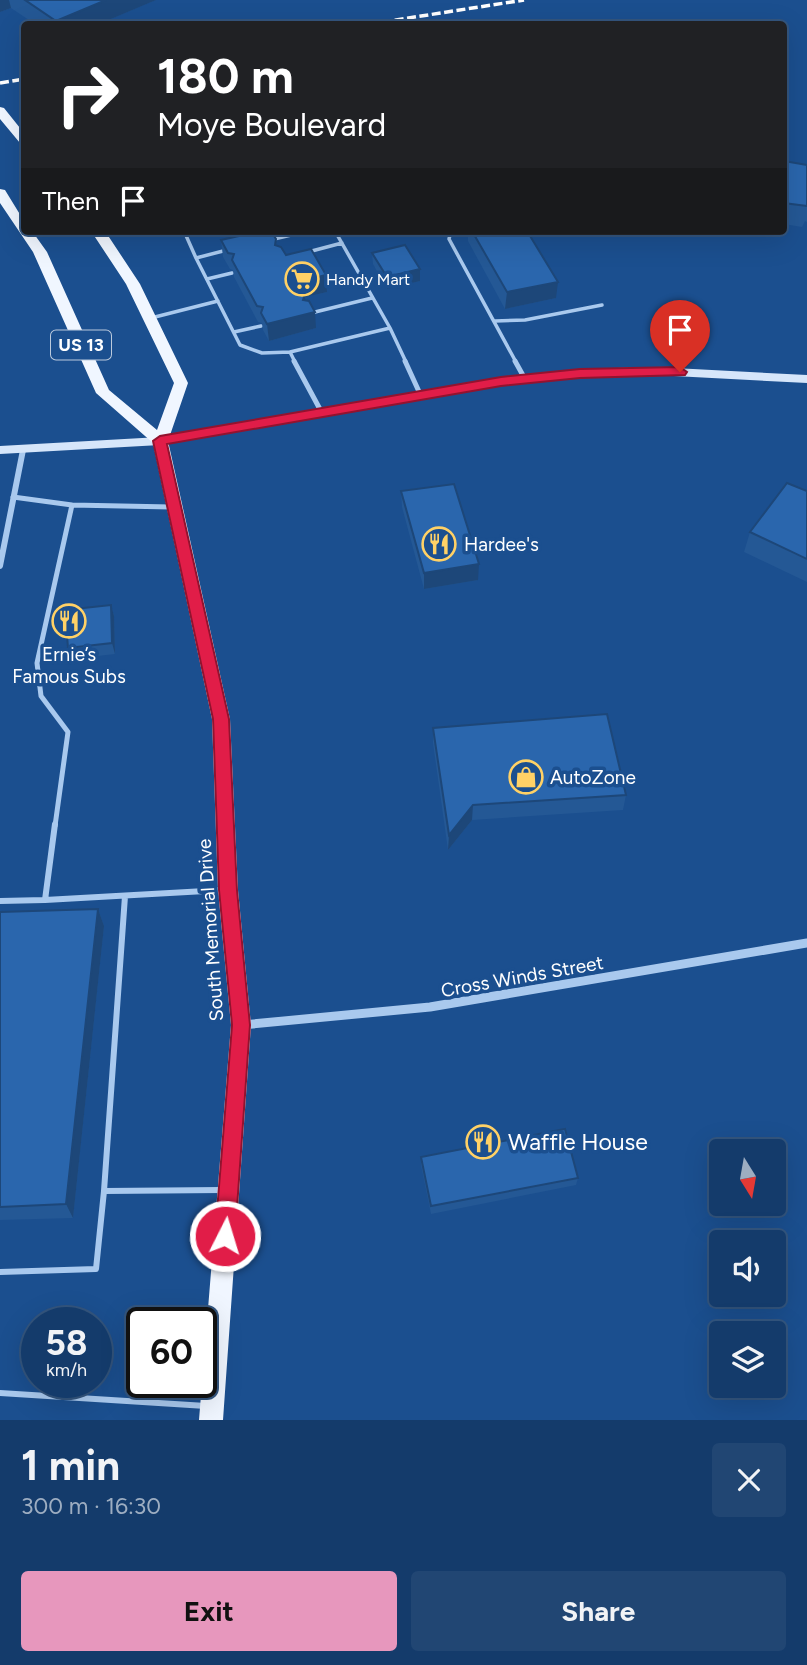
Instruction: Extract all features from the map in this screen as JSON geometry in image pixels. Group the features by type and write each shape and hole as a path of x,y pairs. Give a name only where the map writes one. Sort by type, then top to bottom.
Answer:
{"main road":[{"path":"0,111 21,136"},
{"name":"US 13","path":"0,193 21,224"},
{"name":"US 13","path":"28,235 40,252 103,393 160,441"},
{"path":"100,235 151,318 181,383 160,441"},
{"path":"0,450 160,441 525,379 656,371 807,379"},
{"name":"South Memorial Drive","path":"160,441 221,719 228,890 241,1025 212,1413"}],"street":[{"path":"0,566 23,450"},
{"name":"Cross Winds Street","path":"241,1025 430,1007 807,943"}],"lane":[{"path":"186,235 240,345 262,353 290,352 390,328"},
{"path":"258,243 291,235"},
{"path":"337,235 390,328 421,396"},
{"path":"450,235 449,239 525,379"},
{"path":"305,253 342,243"},
{"path":"196,258 233,249"},
{"path":"206,279 232,273"},
{"path":"308,314 372,298"},
{"path":"151,318 218,301"},
{"path":"495,321 525,320 602,305"},
{"path":"234,332 261,326"},
{"path":"290,352 322,413"},
{"path":"13,497 72,505 174,507"},
{"path":"45,900 68,732 41,696 37,663 72,505"},
{"path":"0,901 228,890"},
{"path":"0,1272 96,1269 125,896"},
{"path":"104,1191 229,1189"},
{"path":"0,1393 212,1413"}],"building":[{"path":"25,0 106,0 56,21"},
{"path":"787,162 807,165 807,206 787,203"},
{"path":"243,235 274,235 275,245 281,247 286,255 311,249 326,275 298,282 305,294 303,300 309,301 315,312 267,324 261,313 263,307 257,306 232,260 234,254 228,253 221,240"},
{"path":"474,235 529,235 558,282 507,292"},
{"path":"405,245 420,269 387,277 372,253"},
{"path":"787,483 807,491 807,559 750,532"},
{"name":"Hardee's","path":"454,484 479,564 424,573 401,491"},
{"path":"111,605 112,643 68,648 65,610"},
{"name":"AutoZone","path":"607,714 626,795 473,805 449,835 433,728"},
{"path":"98,909 66,1204 0,1207 0,912"},
{"path":"565,1129 578,1178 431,1206 421,1157"}],"railway":[{"path":"389,21 524,0"},
{"path":"0,83 21,80"}],"place":[{"name":"Handy Mart","path":"302,279"},
{"name":"Hardee's","path":"439,544"},
{"name":"Ernie’s Famous Subs","path":"69,621"},
{"name":"AutoZone","path":"526,777"},
{"name":"Waffle House","path":"483,1142"}],"route":[{"path":"225,1236 241,1025 228,890 221,719 160,441 501,382 580,373 680,372"}]}
